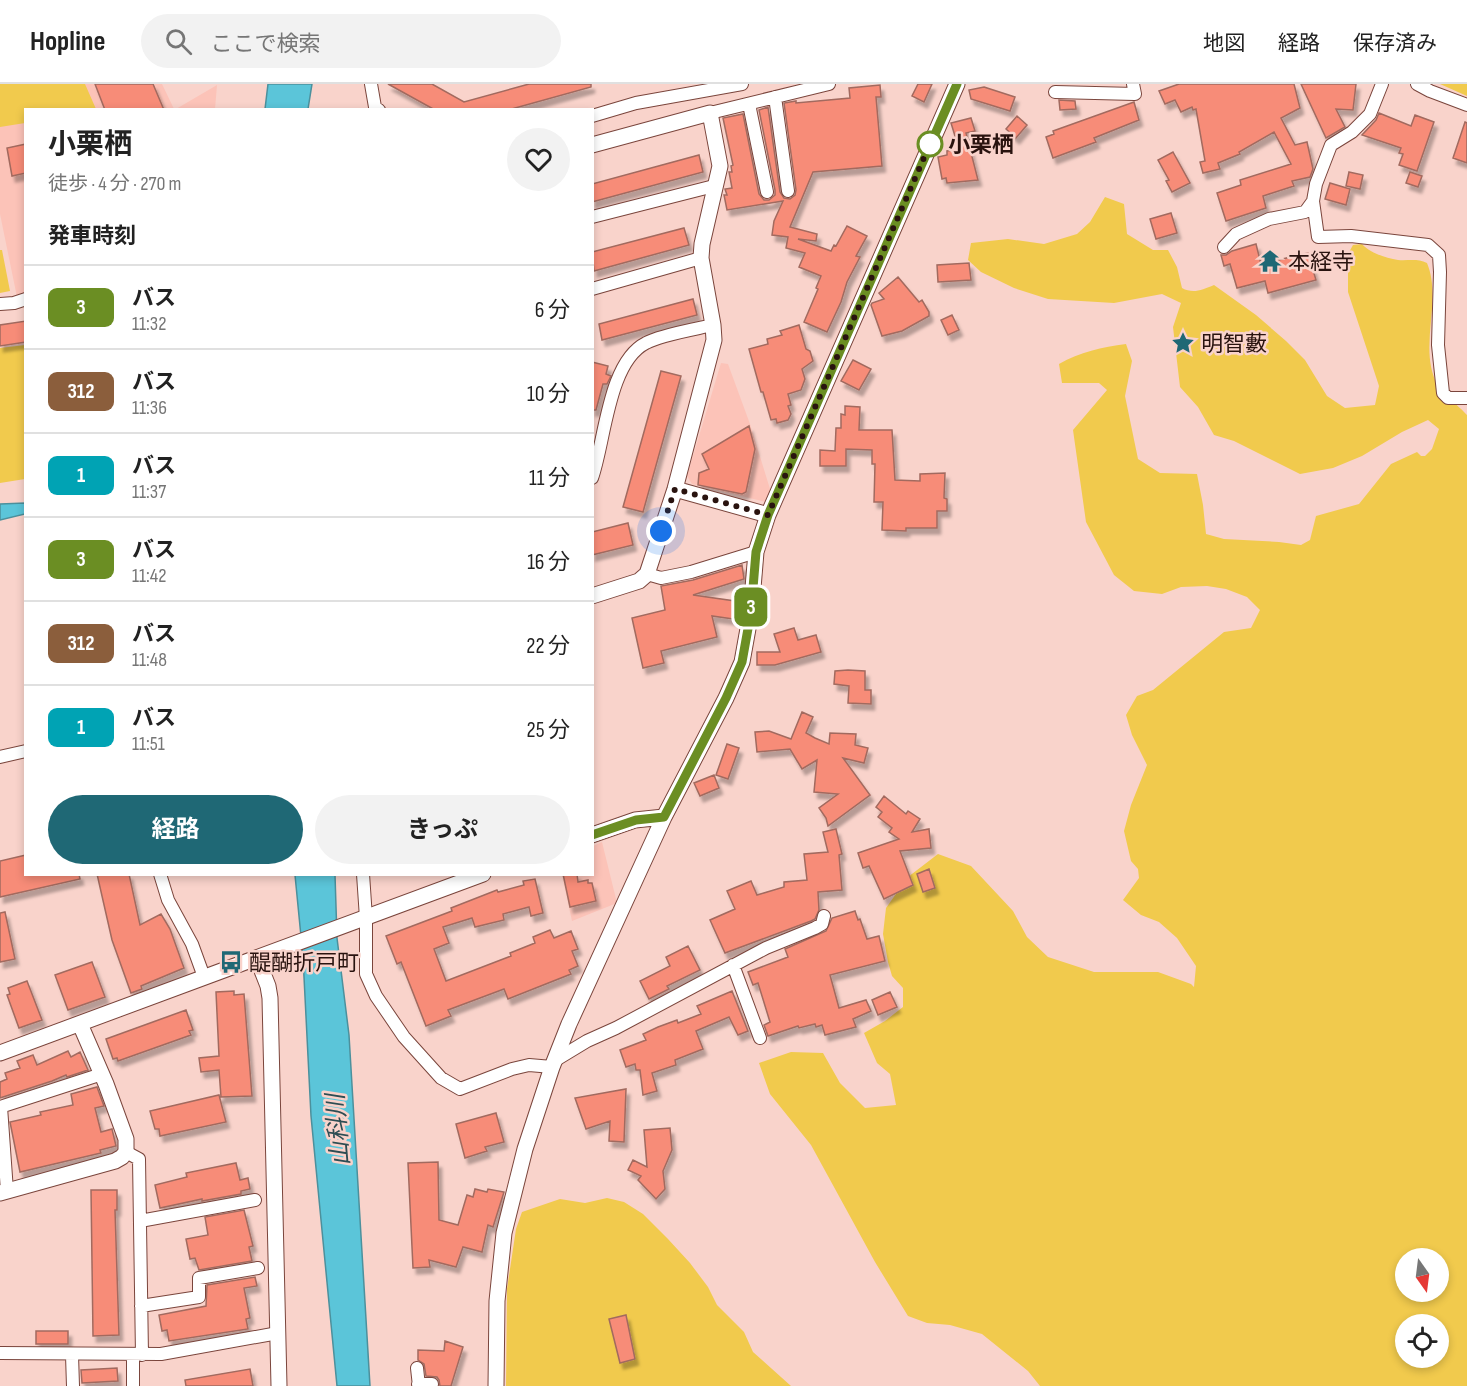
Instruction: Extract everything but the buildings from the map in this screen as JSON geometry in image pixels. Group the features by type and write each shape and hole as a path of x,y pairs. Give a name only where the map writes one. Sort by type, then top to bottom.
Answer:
{"street":[{"path":"371,84 376,108"},
{"path":"594,115 636,103 742,84"},
{"path":"594,144 829,84"},
{"path":"496,1386 497,1301 504,1233 525,1149 553,1064 664,817 726,698 742,662 751,612 756,552 768,515 957,84"},
{"path":"1055,92 1135,94 1133,84"},
{"path":"1382,84 1370,114 1352,132 1331,145 1316,184 1313,201 1318,237 1351,236 1428,245 1439,255 1438,345 1443,393 1448,398 1467,398"},
{"path":"1418,84 1467,105"},
{"path":"775,97 788,191"},
{"path":"749,104 767,192"},
{"path":"594,595 639,581 647,574 675,489 714,340 701,258 702,244 720,166 710,113"},
{"path":"594,216 714,186"},
{"path":"1224,247 1236,234 1269,219 1305,212 1313,201"},
{"path":"594,288 701,258"},
{"path":"0,304 24,300"},
{"path":"594,473 606,413 630,356 646,342 713,325"},
{"path":"675,489 768,515"},
{"path":"647,574 661,578 691,572 756,552"},
{"path":"0,757 24,751"},
{"path":"594,834 636,820 664,817"},
{"path":"161,876 168,900 192,944 204,978"},
{"path":"363,876 366,974 376,996 404,1037 441,1078 460,1089 512,1069 529,1065 553,1064 587,1041 616,1028 733,965 766,948 815,928 822,924 824,916"},
{"path":"0,1053 478,876"},
{"path":"257,958 268,986 270,998 279,1386"},
{"path":"733,965 760,1038"},
{"path":"80,1024 102,1074 126,1139 126,1152 115,1161 4,1192 0,1107 102,1074"},
{"path":"126,1152 139,1159 141,1306 133,1386"},
{"path":"140,1221 255,1200"},
{"path":"141,1306 200,1297 199,1278 258,1268"},
{"path":"0,1353 161,1354 278,1333"},
{"path":"72,1354 72,1386"},
{"path":"417,1368 418,1385 432,1384"}],"shaded area":[{"path":"0,84 162,84 174,108 24,108 24,295 17,297 0,214"},
{"path":"0,84 85,84 96,108 24,108 24,123 0,127"},
{"path":"1440,84 1467,84 1467,96"},
{"path":"217,85 215,108 178,108"},
{"path":"1105,197 1124,204 1127,234 1153,250 1168,250 1177,267 1182,288 1194,291 1214,285 1256,315 1305,360 1327,396 1345,408 1375,405 1379,386 1348,292 1348,254 1353,245 1362,244 1388,258 1427,263 1433,293 1430,341 1432,371 1440,389 1467,415 1467,1386 1040,1386 1028,1371 982,1334 950,1325 927,1323 908,1316 875,1262 811,1145 770,1094 759,1063 791,1052 823,1053 840,1083 865,1108 896,1105 890,1074 877,1063 864,1033 903,1007 903,988 892,976 883,934 886,908 908,877 938,854 971,866 1013,911 1027,937 1048,957 1094,972 1158,972 1194,987 1196,966 1177,938 1159,922 1141,915 1123,900 1139,878 1138,869 1131,861 1124,831 1131,805 1147,765 1132,735 1126,715 1137,696 1153,690 1224,632 1251,628 1260,610 1247,597 1226,589 1207,586 1181,587 1162,594 1134,591 1114,575 1086,522 1073,430 1107,390 1099,383 1062,383 1059,364 1091,351 1126,344 1132,361 1125,396 1138,459 1160,473 1197,474 1206,534 1224,539 1301,545 1310,540 1316,516 1359,504 1391,464 1417,452 1425,456 1432,449 1439,429 1428,420 1402,432 1362,456 1333,468 1300,474 1234,441 1214,435 1198,407 1180,387 1173,327 1181,303 1162,294 1114,303 1048,299 1014,288 981,272 968,260 971,243 1008,239 1044,244 1077,234 1090,222"},
{"path":"0,250 2,250 10,291 0,293"},
{"path":"24,345 24,479 0,483 0,348"},
{"path":"721,363 728,364 750,424 770,489 766,502 692,484 687,476"},
{"path":"602,842 617,903 572,921 562,876 594,876 594,846"},
{"path":"607,1198 624,1202 643,1214 668,1239 708,1287 717,1305 744,1332 753,1352 791,1386 506,1386 507,1289 516,1229 522,1212 560,1199 585,1203"}],"water":[{"path":"268,84 312,84 308,108 265,108"},
{"path":"24,503 24,514 0,520 0,504"},
{"name":"山科川","path":"295,876 335,876 337,938 349,1035 370,1386 337,1386 311,1116 303,957"}],"bus line":[{"name":"3","path":"594,834 636,820 664,817 726,698 746,647 756,552 768,515 957,84"}],"place":[{"name":"小栗栖","path":"930,144"},
{"name":"本経寺","path":"1270,261"},
{"name":"明智藪","path":"1183,343"},
{"name":"醍醐折戸町","path":"231,962"}],"route":[{"path":"661,531 675,489 768,515 930,144"}]}
